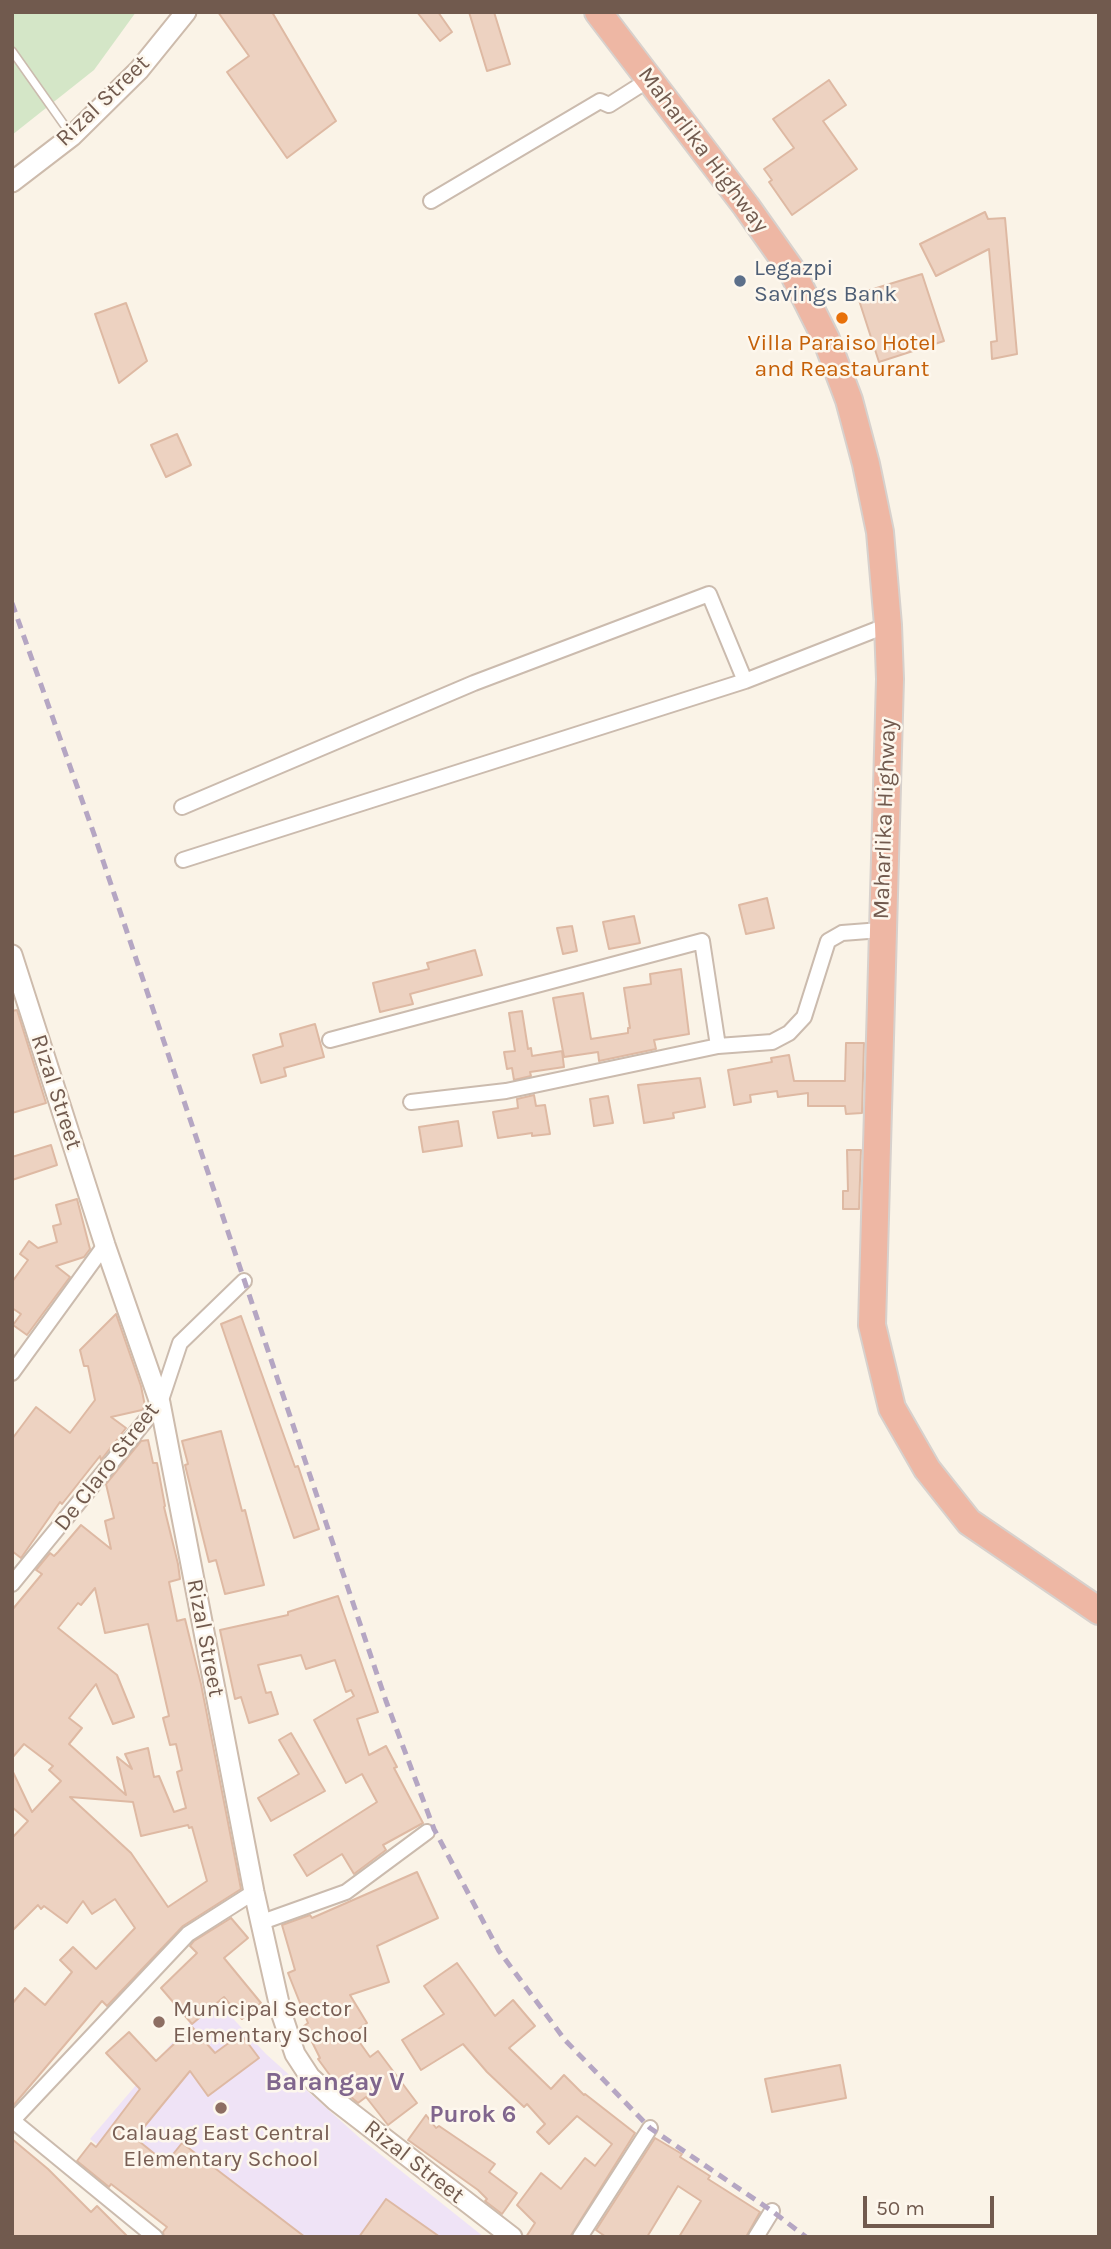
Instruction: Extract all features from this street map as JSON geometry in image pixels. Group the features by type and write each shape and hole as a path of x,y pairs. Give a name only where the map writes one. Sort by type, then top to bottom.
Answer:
{"highway":[{"name":"Maharlika Highway","path":"598,12 746,206 792,271 826,339 849,400 866,464 880,532 890,679 872,1325 892,1408 927,1469 969,1522 1099,1611"}],"street":[{"name":"Rizal Street","path":"12,182 72,136 139,70 186,12"},
{"path":"431,201 600,101 609,105 650,79"},
{"path":"182,807 474,683 709,594 745,681"},
{"path":"183,860 745,681 888,625"},
{"path":"411,1102 506,1091 718,1046 772,1042 789,1033 804,1017 828,941 842,933 881,930"},
{"path":"330,1040 702,941 718,1046"},
{"name":"Rizal Street","path":"12,955 105,1245 160,1403 254,1892 281,2012 295,2053 310,2077 336,2101 512,2237"},
{"path":"12,1373 105,1245"},
{"name":"De Claro Street","path":"12,1584 160,1403 180,1343 244,1281"},
{"path":"262,1922 346,1892 427,1832"},
{"path":"155,2237 12,2120 188,1934 254,1892"},
{"path":"580,2237 650,2128"},
{"path":"756,2237 772,2211"}],"lane":[{"path":"12,51 72,136"}],"shaded area":[{"name":"Calauag East Central Elementary School","path":"212,1996 266,2054 361,2139 484,2237 222,2237 90,2139"}],"green space":[{"path":"12,12 136,12 94,70 12,135"}],"building":[{"path":"218,12 272,12 336,121 287,158 227,72 249,56"},
{"path":"417,12 438,12 452,32 440,41"},
{"path":"469,12 494,12 510,64 487,71"},
{"path":"829,80 846,105 823,121 857,169 792,215 769,182 772,180 764,169 794,148 773,119"},
{"path":"985,212 988,219 1005,218 1017,354 992,359 991,342 997,341 989,249 936,276 920,244"},
{"path":"922,274 944,341 879,362 857,294"},
{"path":"126,303 147,361 119,383 95,314"},
{"path":"177,434 191,465 166,477 151,445"},
{"path":"767,898 774,928 746,934 739,905"},
{"path":"634,916 640,943 609,949 603,922"},
{"path":"572,926 577,951 563,954 557,928"},
{"path":"475,950 482,975 410,994 413,1004 380,1012 373,983 429,969 427,963"},
{"path":"681,969 689,1034 654,1040 656,1049 599,1061 598,1052 564,1057 553,998 583,993 591,1039 628,1033 630,1028 624,988 651,984 650,974"},
{"path":"17,1010 46,1103 12,1113 12,1011"},
{"path":"522,1011 528,1049 531,1048 532,1056 562,1051 564,1067 530,1072 531,1076 514,1080 512,1068 507,1069 504,1052 515,1051 509,1013"},
{"path":"315,1024 324,1057 284,1068 286,1076 261,1083 253,1055 283,1046 280,1034"},
{"path":"846,1043 864,1043 862,1113 846,1114 845,1106 808,1106 808,1093 778,1097 777,1091 750,1095 751,1102 734,1105 728,1070 772,1062 771,1058 789,1055 794,1081 845,1081"},
{"path":"700,1078 705,1107 673,1113 674,1118 644,1123 638,1085"},
{"path":"534,1095 536,1106 545,1105 550,1134 532,1136 532,1133 498,1138 493,1112 518,1108 517,1099"},
{"path":"608,1096 613,1123 594,1126 590,1099"},
{"path":"458,1121 462,1146 423,1152 419,1127"},
{"path":"51,1145 57,1165 12,1180 12,1157"},
{"path":"847,1150 861,1150 859,1209 843,1209 843,1191 848,1191"},
{"path":"77,1199 90,1249 84,1257 56,1266 70,1277 27,1335 13,1325 21,1314 12,1308 12,1282 28,1260 20,1254 29,1241 38,1248 57,1242 53,1226 61,1224 56,1205"},
{"path":"116,1314 141,1386 145,1406 142,1410 111,1417 126,1428 62,1504 60,1502 21,1558 12,1551 12,1439 36,1407 70,1433 95,1400 88,1366 84,1366 80,1350"},
{"path":"241,1316 319,1529 294,1538 221,1324"},
{"path":"221,1431 264,1585 225,1594 216,1560 209,1562 185,1465 188,1464 182,1441"},
{"path":"148,1440 153,1463 157,1463 180,1579 169,1582 177,1621 185,1619 201,1684 241,1889 183,1926 107,2006 102,2001 12,2107 12,2004 25,1988 45,2005 72,1972 60,1960 73,1947 96,1969 135,1928 115,1899 92,1914 83,1901 67,1923 44,1906 41,1909 38,1905 12,1931 12,1838 28,1821 12,1807 12,1770 32,1812 61,1781 49,1770 53,1766 24,1744 12,1758 12,1610 42,1574 36,1570 50,1553 54,1556 58,1552 81,1525 111,1549 105,1521 114,1518 106,1484 141,1441","holes":["95,1588 105,1633 148,1624 169,1716 163,1718 170,1745 176,1744 182,1770 177,1772 186,1808 174,1812 159,1776 154,1777 148,1748 125,1754 132,1769 117,1757 126,1795 69,1744 82,1728 69,1718 96,1684 113,1724 134,1717 117,1675 58,1628 78,1603 81,1605","70,1797 133,1802 141,1836 188,1825 189,1828 192,1827 207,1881 168,1907 131,1853"]},
{"path":"338,1596 378,1712 357,1719 369,1755 386,1746 397,1767 394,1768 423,1823 383,1845 386,1850 354,1874 342,1854 307,1876 294,1855 377,1802 362,1774 346,1783 314,1720 354,1696 351,1690 346,1692 335,1660 306,1669 301,1655 258,1665 266,1693 271,1692 278,1714 249,1723 241,1697 235,1699 220,1630 288,1615 288,1612"},
{"path":"291,1733 325,1791 271,1821 258,1798 299,1774 279,1740"},
{"path":"417,1872 438,1918 377,1946 389,1982 350,1995 367,2023 353,2033 370,2057 378,2051 417,2103 388,2125 366,2097 358,2103 337,2085 318,2059 320,2058 304,2026 308,2023 288,1973 295,1970 282,1925 310,1915 312,1918"},
{"path":"231,1918 248,1938 224,1958 261,2003 242,2019 224,1997 192,2024 161,1988 197,1953 190,1946 194,1941"},
{"path":"457,1963 495,2016 513,2000 535,2026 509,2048 551,2089 564,2075 584,2095 635,2133 570,2237 526,2237 535,2223 517,2205 541,2173 561,2189 585,2158 595,2166 612,2144 577,2116 549,2144 537,2132 545,2124 527,2104 524,2107 487,2072 463,2044 421,2070 402,2040 444,2014 424,1986"},
{"path":"192,2027 215,2053 241,2034 259,2058 208,2096 190,2071 135,2138 166,2163 182,2143 305,2237 164,2237 163,2232 167,2227 77,2161 91,2143 96,2147 140,2089 106,2053 129,2032 156,2061"},
{"path":"840,2065 846,2098 772,2112 765,2079"},
{"path":"426,2115 436,2128 439,2126 495,2164 489,2172 517,2193 502,2214 485,2201 487,2199 478,2190 408,2140"},
{"path":"655,2138 682,2154 680,2157 710,2176 708,2179 760,2212 746,2237 679,2237 701,2201 678,2186 647,2237 606,2237 596,2230"},
{"path":"12,2139 48,2169 91,2212 97,2206 128,2237 12,2237"},
{"path":"386,2199 440,2237 359,2237"}],"railway":[{"path":"12,603 94,834 386,1701 434,1829 499,1951 565,2040 650,2128 806,2237"}],"place":[{"name":"Legazpi Savings Bank","path":"740,281"},
{"name":"Villa Paraiso Hotel and Reastaurant","path":"842,318"},
{"name":"Municipal Sector Elementary School","path":"159,2022"},
{"name":"Calauag East Central Elementary School","path":"221,2108"}],"district":[{"name":"Barangay V","path":"335,2083"},
{"name":"Purok 6","path":"473,2115"}]}
